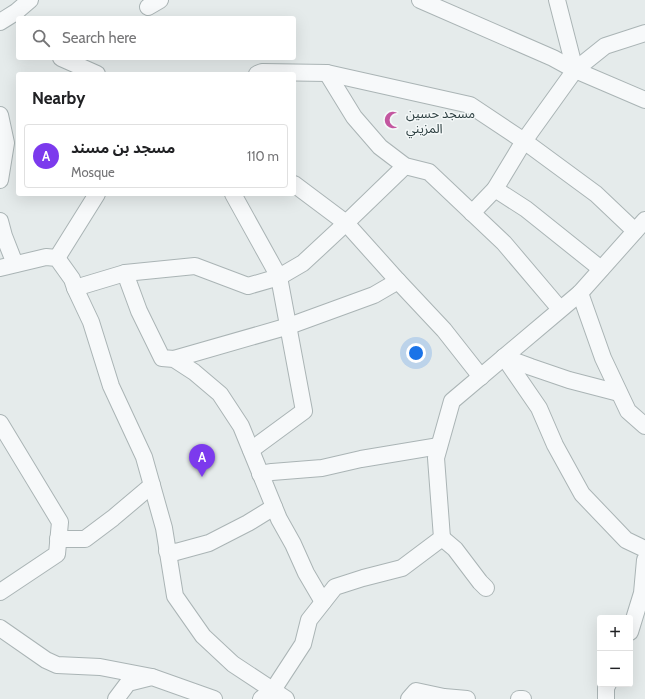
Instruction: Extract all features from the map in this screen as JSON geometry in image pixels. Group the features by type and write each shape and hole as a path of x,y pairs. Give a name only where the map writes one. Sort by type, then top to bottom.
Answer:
{"street":[{"path":"19,15 30,0"},
{"path":"420,0 554,58 575,70 645,100"},
{"path":"557,0 575,70"},
{"path":"0,22 16,16"},
{"path":"472,213 495,188 524,141 575,70 604,46 645,33"},
{"path":"66,60 92,72"},
{"path":"296,73 327,73 470,105 524,141 640,226 580,292 452,401 436,458 442,538 455,549 486,588"},
{"path":"327,73 354,117 380,147 405,166 429,172 504,243 560,309"},
{"path":"0,115 6,143 0,180"},
{"path":"75,288 125,273 195,266 248,286 279,277 303,263 405,166"},
{"path":"296,186 346,223 444,330 481,377"},
{"path":"495,188 526,209 601,269"},
{"path":"57,258 96,196"},
{"path":"234,196 279,277 304,411 251,450"},
{"path":"0,221 4,236 7,266 46,257 57,258 72,279 91,322 111,386 144,457 164,528 175,596 203,636 233,664 273,696 303,644 309,620 335,587 402,568 442,538"},
{"path":"125,273 162,358 174,359 289,326 374,295 398,281"},
{"path":"580,292 603,358 619,393 628,411 645,426"},
{"path":"504,357 569,380 619,393"},
{"path":"504,357 539,408 555,445 582,494 626,540 645,549"},
{"path":"174,359 194,372 220,394 241,426 279,519 293,544 306,573 323,602"},
{"path":"0,423 60,522 57,554 0,592"},
{"path":"260,474 322,468 360,458 439,446"},
{"path":"58,539 85,539 113,518 152,485"},
{"path":"167,551 176,552 209,543 248,523 274,507"},
{"path":"633,622 642,592 645,560"},
{"path":"0,628 46,660 57,665 100,667 152,677 214,699"},
{"path":"116,699 128,682 152,677"},
{"path":"606,687 606,699"},
{"path":"408,699 416,691 444,697 467,699"},
{"path":"518,699 523,699"}],"place":[{"name":"مسجد حسين المزيني","path":"393,120"},
{"name":"مسجد بن مسند","path":"202,477"}]}
